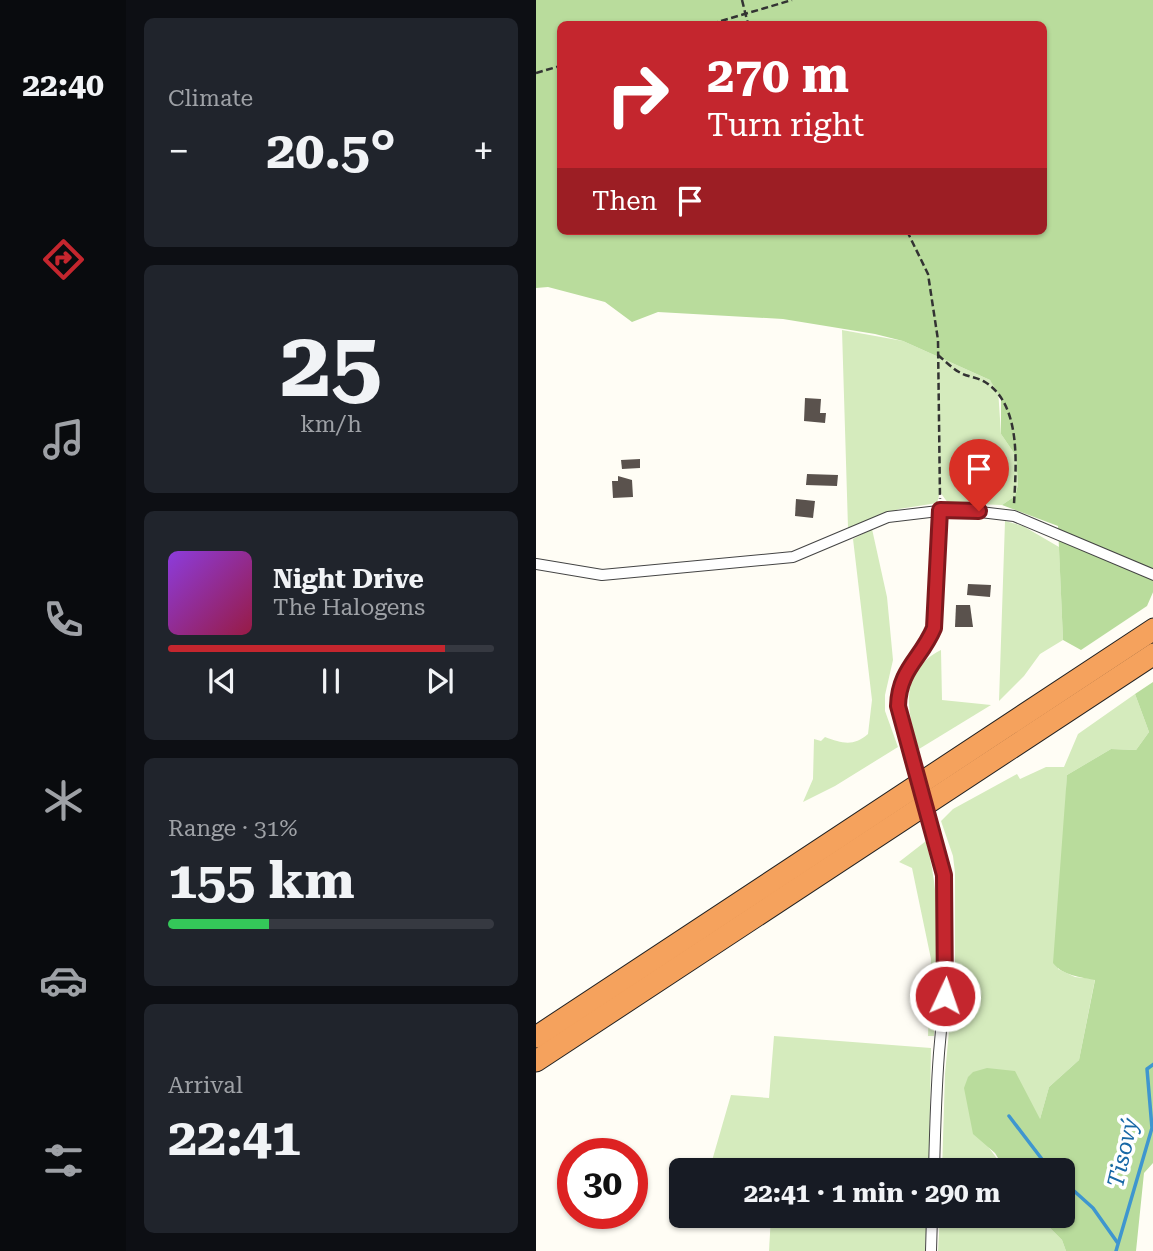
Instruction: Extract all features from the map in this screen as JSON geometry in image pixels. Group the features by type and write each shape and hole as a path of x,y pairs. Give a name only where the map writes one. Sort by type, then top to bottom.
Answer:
{"highway":[{"path":"536,1061 1087,685 1154,629"},
{"path":"536,1037 1087,685 1154,654"}],"street":[{"path":"934,1158 937,1083 947,976 944,875 898,706 898,689 904,673 927,644 934,628 940,510"},
{"path":"536,564 602,575 793,557 888,517 940,510 1014,516 1154,575"},
{"path":"931,1251 932,1228"}],"path":[{"path":"742,0 747,21"},
{"path":"723,21 792,0"},
{"path":"536,73 557,67"},
{"path":"909,235 928,274 938,355 940,510"},
{"path":"938,355 960,373 985,382 1002,399 1012,424 1016,468 1014,516"}],"green space":[{"path":"536,0 1153,0 1154,590 1147,606 1081,650 1063,640 1058,526 1002,505 1015,496 1018,485 1016,456 1001,434 1001,398 990,380 903,341 875,334 783,319 658,312 632,322 605,302 548,287 536,288"},
{"path":"842,330 903,341 990,380 998,389 1001,434 1016,456 1018,485 1015,496 1002,505 948,503 940,492 937,503 899,509 848,528"},
{"path":"1005,521 1023,526 1059,547 1063,640 1040,654 1024,676 999,701"},
{"path":"872,529 887,597 893,660 885,695 885,711 898,747 835,786 803,802 813,779 814,739 821,741 825,737 852,742 868,734 872,700 853,539"},
{"path":"941,650 942,700 991,705 919,749 911,721 909,694 918,669"},
{"path":"1153,682 1153,1163 1144,1173 1136,1251 1066,1251 1062,1240 1050,1228 1075,1228 1075,1158 998,1158 973,1134 964,1088 973,1072 987,1068 1015,1071 1040,1119 1049,1087 1079,1060 1095,980 1067,973 1053,963 1067,775 1111,749 1136,750 1149,732 1135,694"},
{"path":"1135,694 1149,732 1136,750 1111,749 1067,775 1058,969 1075,977 1095,979 1079,1060 1049,1087 1040,1119 987,1145 996,1158 942,1158 945,1074 955,967 955,873 953,856 941,821 953,809 1017,774 1020,779 1046,767 1064,767 1078,734"},
{"path":"926,841 937,914 938,962 934,1036 928,1036 931,959 912,868 899,862"},
{"path":"774,1036 931,1048 929,1158 713,1158 731,1095 769,1098"},
{"path":"770,1228 926,1228 925,1251 769,1251"},
{"path":"939,1228 1050,1228 1062,1240 1066,1251 938,1251"}],"building":[{"path":"805,398 821,399 820,413 826,413 825,423 804,421"},
{"path":"640,459 640,468 622,469 621,460"},
{"path":"807,474 838,475 837,486 806,485"},
{"path":"618,476 632,480 633,497 613,498 612,481 618,481"},
{"path":"796,499 815,501 813,518 795,516"},
{"path":"968,584 991,585 990,597 967,595"},
{"path":"956,605 970,605 973,627 955,627"}],"waterway":[{"name":"Tisový","path":"1116,1251 1152,1128 1147,1069 1154,1064"},
{"path":"1009,1116 1041,1158"},
{"path":"1075,1192 1093,1208 1117,1242"}],"route":[{"path":"945,996 947,976 944,875 898,706 898,689 904,673 927,644 934,628 937,611 940,510 979,511"}]}
